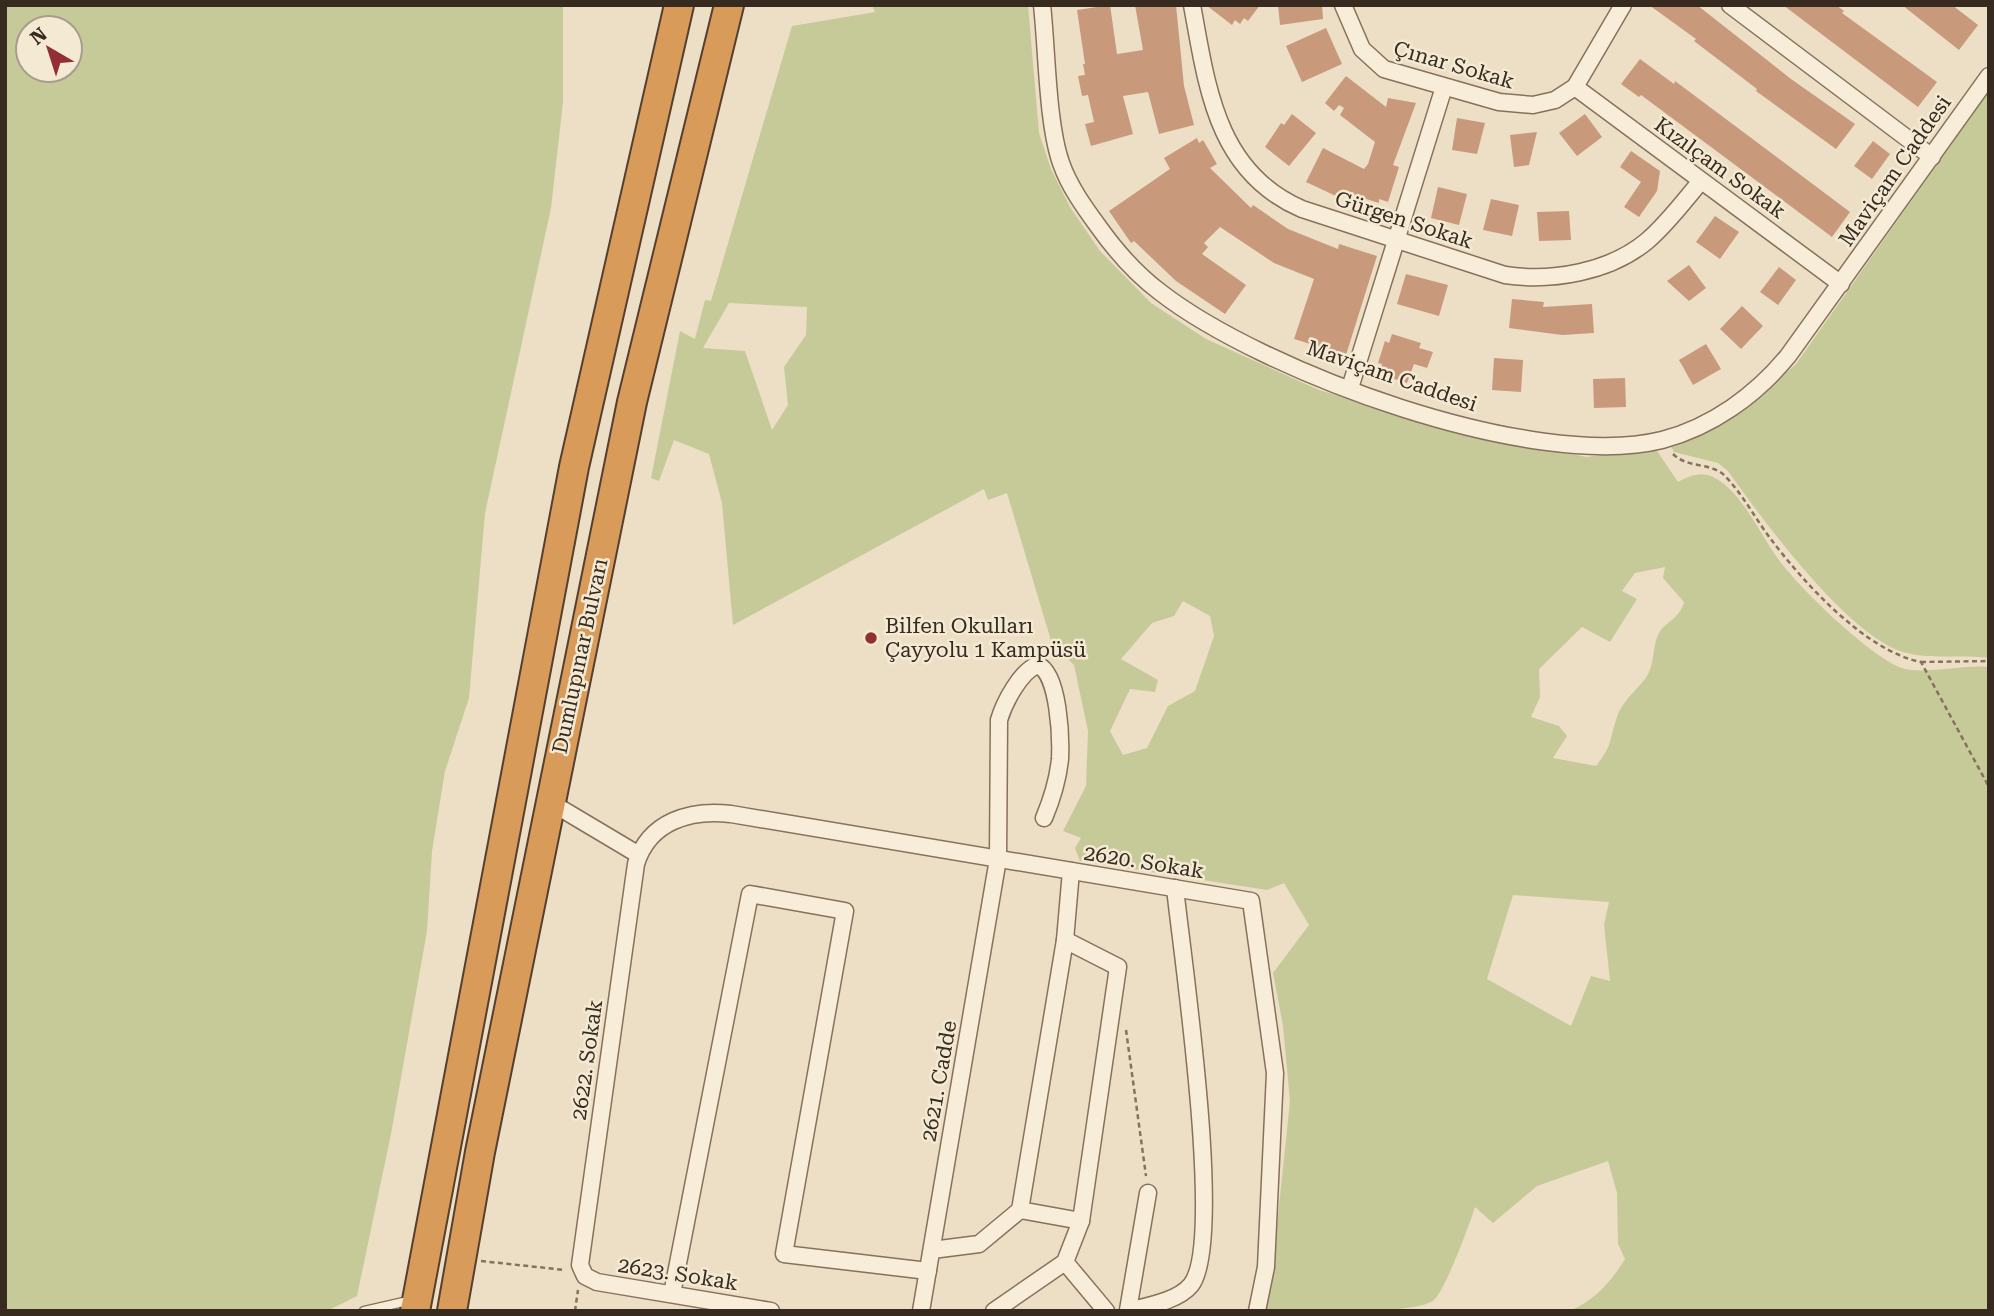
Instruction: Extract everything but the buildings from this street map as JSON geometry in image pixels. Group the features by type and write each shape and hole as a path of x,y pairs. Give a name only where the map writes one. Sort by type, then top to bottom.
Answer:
{"highway":[{"name":"Dumlupınar Bulvarı","path":"452,1311 550,802 632,402 729,5"},
{"name":"Dumlupınar Bulvarı","path":"416,1305 574,467 674,9"}],"street":[{"name":"Maviçam Caddesi","path":"1042,5 1060,160 1078,196 1112,244 1160,292 1212,326 1257,350 1350,388 1450,421 1528,438 1613,446 1661,440 1712,420 1763,383 1788,356 1841,284 1989,75"},
{"name":"Gürgen Sokak","path":"1192,5 1216,120 1257,180 1283,201 1505,275 1535,278 1563,275 1600,265 1637,248 1655,234 1701,181"},
{"name":"Çınar Sokak","path":"1343,5 1354,36 1376,64 1444,87 1508,104 1533,106 1555,100 1575,87"},
{"path":"1575,87 1623,5"},
{"path":"1730,5 1932,157"},
{"path":"1350,388 1444,87"},
{"name":"Kızılçam Sokak","path":"1575,87 1841,284"},
{"name":"2621. Cadde","path":"921,1311 998,859 999,720 1004,706 1025,675 1038,665 1050,676 1060,741 1055,788 1044,818"},
{"path":"550,802 639,855"},
{"name":"2620. Sokak","path":"639,855 654,831 667,823 690,815 722,813 1251,901 1275,1073 1266,1267 1257,1311"},
{"name":"2622. Sokak","path":"581,1271 582,1245 639,855"},
{"path":"932,1250 979,1244 1020,1210 1065,940 1071,871"},
{"path":"1128,1311 1187,1289 1196,1277 1204,1242 1206,1186 1175,888"},
{"path":"672,1294 750,894 845,911 785,1254 928,1271"},
{"path":"994,1311 1065,1262 1081,1221 1118,967 1065,940"},
{"path":"1128,1311 1148,1193"},
{"path":"1020,1210 1081,1221"},
{"path":"1065,1262 1106,1311"},
{"name":"2623. Sokak","path":"581,1271 597,1282 771,1311"}],"lane":[{"path":"364,1311 416,1305"}],"path":[{"path":"1661,440 1684,463 1724,474 1805,579 1844,617 1886,648 1921,662 1989,662"},
{"path":"1921,662 1989,788"},
{"path":"1125,1020 1148,1193"},
{"path":"461,1259 581,1271"}],"green space":[{"path":"5,5 563,5 563,102 551,208 485,513 469,698 445,771 432,851 427,931 391,1134 357,1296 327,1311 5,1311"},
{"path":"872,5 1028,5 1039,133 1051,169 1070,207 1100,251 1151,303 1206,339 1319,390 1475,436 1587,457 1655,448 1678,482 1704,474 1724,484 1742,503 1779,560 1802,587 1852,634 1885,659 1899,667 1918,670 1989,667 1989,1311 1570,1311 1602,1290 1625,1259 1618,1244 1617,1193 1608,1161 1537,1186 1493,1223 1475,1207 1439,1294 1434,1300 1423,1305 1381,1311 1265,1311 1272,1273 1290,1101 1283,1026 1273,973 1309,925 1284,883 1267,890 1080,861 1075,848 1081,838 1063,831 1086,786 1088,731 1074,665 1052,644 1007,493 988,500 984,489 733,625 722,503 709,454 674,440 659,481 651,478 680,331 695,339 705,300 711,301 792,26 875,12","holes":["729,303 807,307 806,335 784,367 788,405 772,430 745,351 703,348","1665,567 1663,578 1684,602 1682,608 1658,635 1649,672 1620,710 1608,747 1596,766 1553,758 1567,736 1559,726 1531,717 1540,697 1539,669 1582,627 1610,642 1637,599 1622,591 1635,573","1183,601 1210,616 1214,636 1195,691 1168,706 1147,748 1123,755 1110,731 1130,689 1155,692 1158,680 1121,659 1152,623 1174,616","1513,895 1609,902 1604,925 1610,981 1591,976 1571,1026 1487,979"]},
{"path":"1989,91 1989,658 1924,656 1903,652 1881,641 1857,623 1807,573 1728,471 1718,463 1674,452 1668,441 1712,430 1749,406 1796,364"}],"place":[{"name":"Bilfen Okulları Çayyolu 1 Kampüsü","path":"871,638"}]}
